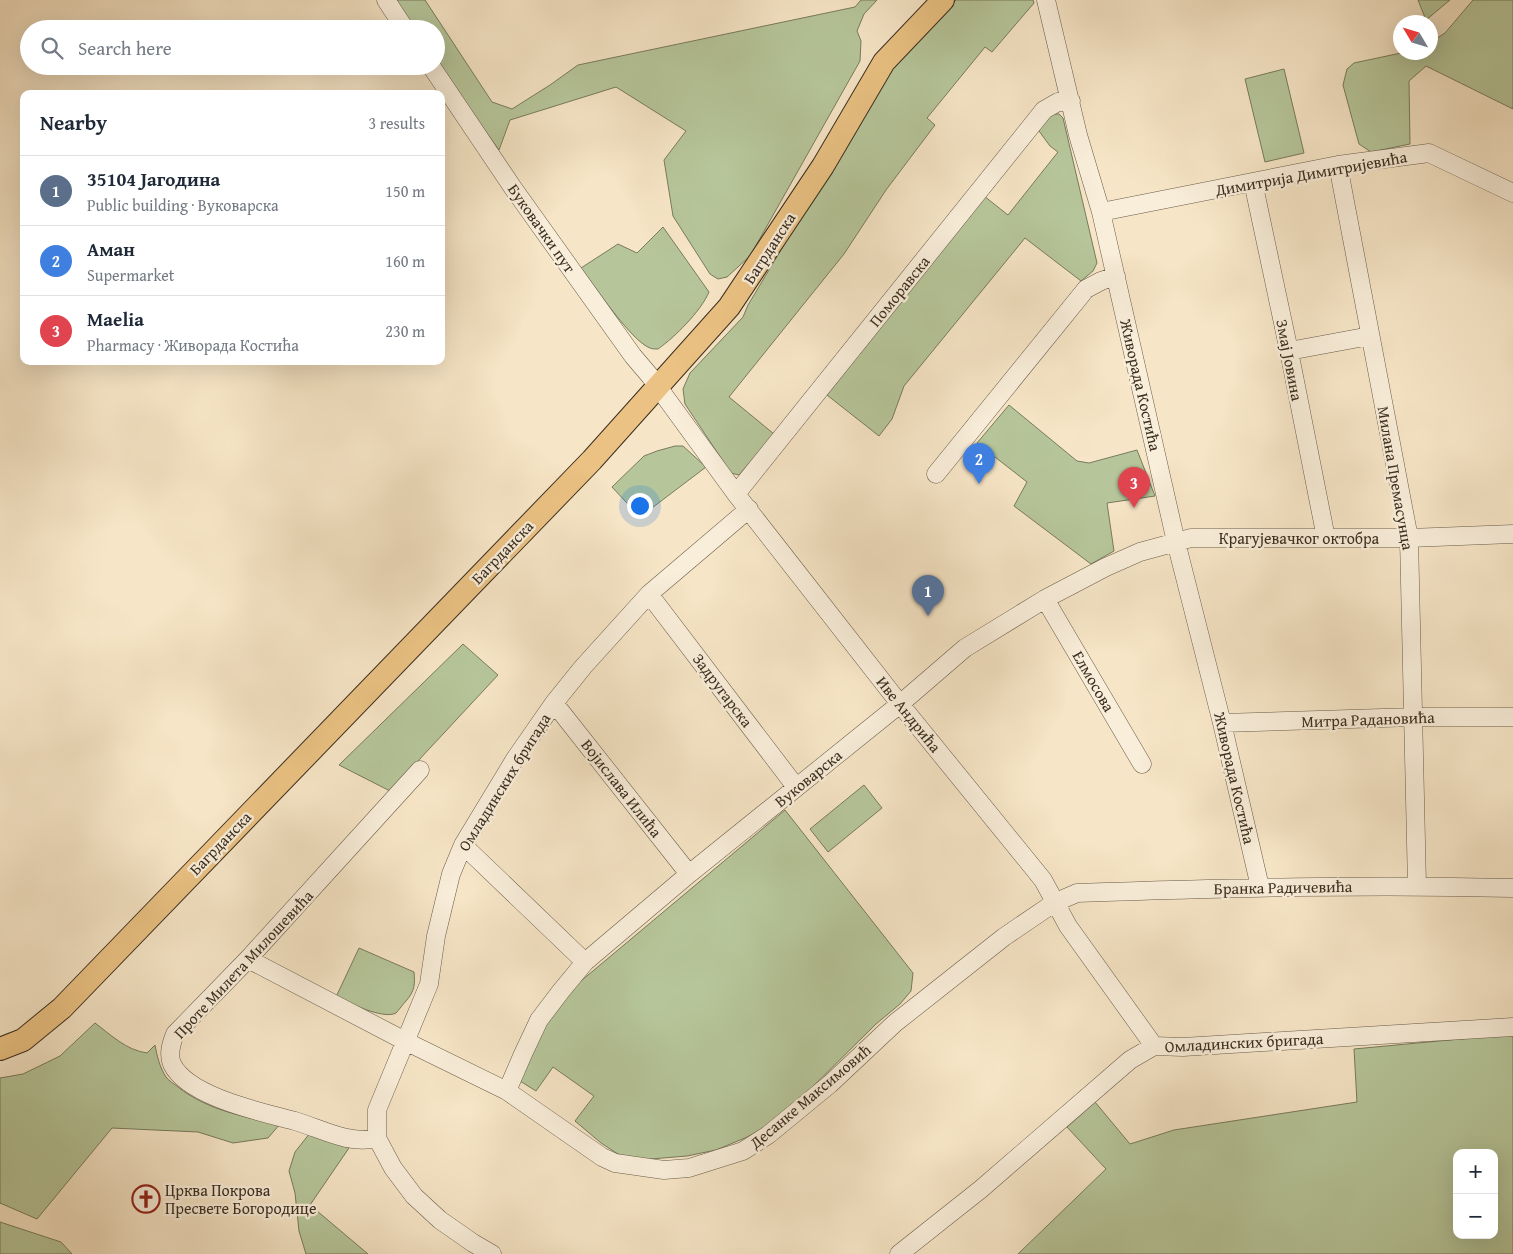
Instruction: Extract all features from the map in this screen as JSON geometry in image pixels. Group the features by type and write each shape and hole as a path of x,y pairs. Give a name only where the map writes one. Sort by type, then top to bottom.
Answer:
{"main road":[{"name":"Багрданска","path":"0,1049 23,1040 62,1008 592,460 736,299 823,166 884,62 942,0"}],"street":[{"path":"386,0 399,20"},
{"name":"Живорада Костића","path":"1046,0 1078,134 1101,212 1176,542 1222,723 1260,887"},
{"name":"Буковачки пут","path":"437,75 542,228 633,356 658,386"},
{"name":"Поморавска","path":"736,494 1044,110 1058,102 1071,101"},
{"name":"Димитрија Димитријевића","path":"1101,212 1338,166 1429,153 1513,193"},
{"name":"Милана Премасунца","path":"1338,166 1409,538 1417,885"},
{"name":"Змај Јовина","path":"1253,182 1326,538"},
{"path":"936,474 1086,289 1116,276"},
{"path":"1289,351 1370,336"},
{"name":"Иве Андрића","path":"658,386 736,494 900,704 1043,880 1068,926 1154,1046"},
{"name":"Омладинских бригада","path":"492,1254 440,1220 414,1196 392,1168 377,1138 377,1110 429,984 436,936 451,874 463,845 515,759 582,667 649,594 749,510"},
{"name":"Крагујевачког октобра","path":"1176,542 1191,538 1409,538 1513,534"},
{"name":"Вуковарска","path":"507,1091 540,1020 585,962 689,874 900,704 965,648 1045,599 1106,566 1140,552 1176,542"},
{"name":"Задругарска","path":"649,594 796,787"},
{"name":"Елмосова","path":"1045,599 1142,764"},
{"name":"Војислава Илића","path":"554,703 689,874"},
{"name":"Митра Радановића","path":"1222,723 1414,717 1513,717"},
{"name":"Проте Милета Милошевића","path":"377,1138 364,1141 334,1135 300,1122 207,1094 190,1084 172,1064 171,1044 175,1034 248,959 420,770"},
{"path":"463,845 585,962"},
{"name":"Бранка Радичевића","path":"1054,903 1077,893 1260,887 1417,885 1513,888"},
{"name":"Десанке Максимовић","path":"248,959 405,1041 507,1091 602,1157 615,1163 664,1170 689,1168 717,1161 744,1151 768,1135 830,1084 895,1023 1004,937 1054,903"},
{"name":"Омладинских бригада","path":"899,1254 981,1189 1130,1060 1154,1046 1183,1047 1513,1027"}],"green space":[{"path":"396,0 425,0 438,20 409,20"},
{"path":"861,0 877,0 864,14 857,31 861,41 860,61 750,256 727,277 718,279 710,274 673,216 664,160 686,131 616,87 510,120 499,150 445,75 445,30 492,102 512,109 578,65 855,7"},
{"path":"956,0 1033,0 1034,3 992,52 985,47 927,118 935,125 886,190 844,254 729,397 774,434 739,475 731,473 685,404 683,389 690,373 743,317 748,305 889,70"},
{"path":"1418,0 1450,0 1432,15 1424,15"},
{"path":"1473,0 1513,0 1513,109 1426,66 1409,81 1410,144 1371,152 1359,144 1343,85 1347,69 1354,63 1393,55 1393,60 1438,60 1438,38 1445,33"},
{"path":"1284,69 1304,153 1265,162 1245,79"},
{"path":"1052,114 1059,114 1063,118 1097,263 1093,271 1081,281 1025,238 904,386 892,419 879,436 827,395 984,196 1008,215 1058,152 1050,146 1039,131"},
{"path":"663,227 709,292 687,323 665,344 658,349 654,349 642,343 623,324 581,268 618,244 637,253"},
{"path":"1009,405 1077,461 1089,463 1137,450 1155,496 1107,503 1114,551 1091,564 1014,506 1027,482 977,443"},
{"path":"675,446 683,446 706,467 640,517 612,487 644,456"},
{"path":"463,644 498,675 390,791 339,765"},
{"path":"864,785 882,808 828,852 810,829"},
{"path":"785,810 913,973 911,991 900,1004 876,1024 777,1122 716,1150 687,1156 639,1160 618,1154 601,1143 575,1121 594,1096 553,1067 536,1091 520,1081 551,1012 575,986"},
{"path":"359,948 414,972 413,991 396,1013 390,1015 374,1012 336,997"},
{"path":"95,1023 132,1049 147,1053 155,1045 159,1062 166,1077 201,1102 226,1112 280,1124 268,1138 233,1143 198,1132 112,1128 37,1219 0,1203 0,1078 23,1074 60,1056"},
{"path":"1513,1034 1513,1254 1018,1254 1106,1169 1067,1127 1095,1102 1130,1144 1174,1130 1357,1102 1354,1049"},
{"path":"310,1133 349,1148 310,1205 368,1254 306,1254 299,1231 295,1193 289,1171 295,1152"},
{"path":"0,1222 61,1242 72,1254 0,1254"}],"place":[{"name":"Аман","path":"979,484"},
{"name":"Maelia","path":"1134,508"},
{"name":"35104 Јагодина","path":"928,616"},
{"name":"Црква Покрова Пресвете Богородице","path":"146,1199"}]}
